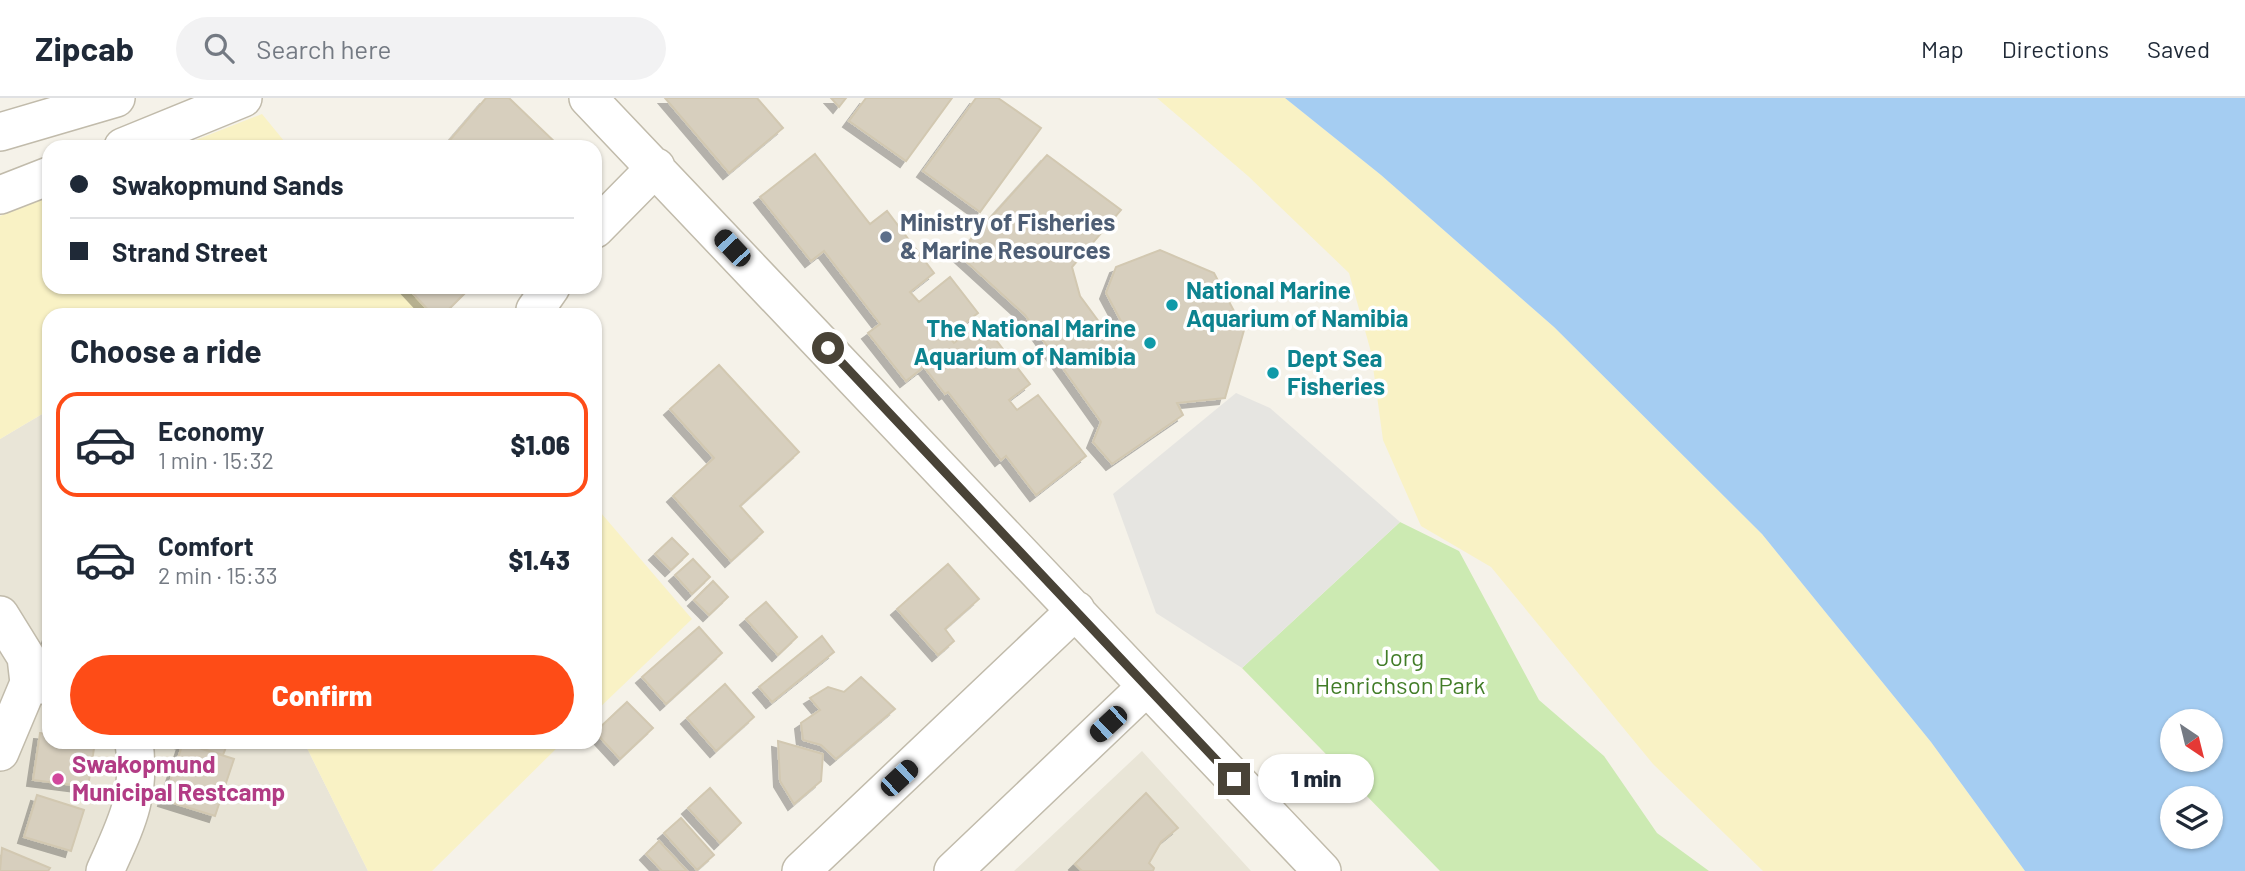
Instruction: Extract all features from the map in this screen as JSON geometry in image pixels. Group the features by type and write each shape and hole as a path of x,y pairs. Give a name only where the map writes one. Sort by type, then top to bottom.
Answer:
{"street":[{"path":"0,132 117,98"},
{"path":"140,140 243,98"},
{"path":"589,98 1322,871"},
{"path":"602,222 656,167"},
{"path":"0,195 42,179"},
{"path":"801,871 1076,610"},
{"path":"0,615 39,684 0,752"},
{"path":"953,871 1146,687"},
{"path":"105,871 134,807 135,749"}],"shaded area":[{"path":"1236,393 1270,408 1400,522 1242,668 1156,613 1113,494"},
{"path":"42,414 42,749 307,749 368,871 0,871 0,439"},
{"path":"1142,751 1251,871 1014,871"}],"green space":[{"name":"Jorg Henrichson Park","path":"1400,522 1459,551 1539,700 1604,756 1657,833 1709,871 1440,871 1242,668"}],"sand":[{"path":"1157,98 1285,98 1381,175 1554,327 1762,534 1931,742 2025,871 1763,871 1653,764 1491,567 1421,526 1383,440 1371,352 1349,273 1248,176"},
{"path":"262,114 283,140 196,140"},
{"path":"42,200 42,294 414,294 426,308 42,308 42,414 0,439 0,216"},
{"path":"602,514 692,619 602,705"},
{"path":"307,749 556,749 432,871 368,871"}],"water":[{"path":"1285,98 2245,98 2245,871 2025,871 1931,742 1762,534 1554,327 1381,175"}],"building":[{"path":"486,98 509,98 553,140 450,140"},
{"path":"665,98 757,98 783,128 729,173"},
{"path":"831,98 846,98 839,107"},
{"path":"866,98 952,98 906,161 849,121"},
{"path":"976,98 998,98 1041,128 980,212 923,171"},
{"path":"815,154 870,224 887,211 934,273 910,292 919,302 950,277 978,313 948,336 954,343 982,322 1030,384 1009,400 1017,410 1038,395 1086,456 1036,495 1006,456 1001,460 948,392 945,394 924,367 906,381 868,333 880,324 824,251 811,261 760,197"},
{"name":"National Marine Aquarium of Namibia","path":"1047,155 1121,210 1072,267 1080,296 1108,334 1122,323 1106,293 1116,267 1160,250 1214,273 1244,330 1225,398 1177,403 1183,415 1112,464 1093,442 1101,422 1025,315 958,254"},
{"path":"414,294 464,294 450,308 426,308"},
{"path":"719,365 799,452 740,506 763,532 731,561 673,496 714,458 670,409"},
{"path":"672,538 688,554 671,570 655,554"},
{"path":"693,559 710,577 692,594 675,575"},
{"path":"948,564 979,599 945,629 954,641 938,655 897,609"},
{"path":"713,581 728,597 709,615 694,600"},
{"path":"766,602 797,637 778,655 746,619"},
{"path":"699,627 722,653 666,704 642,677"},
{"path":"822,636 834,652 772,702 759,687"},
{"path":"861,677 895,709 836,759 821,745 803,740 801,723 820,710 810,698 828,687 844,692"},
{"path":"725,684 754,717 716,751 687,718"},
{"path":"627,702 653,728 620,759 602,740 602,725"},
{"path":"40,733 42,749 94,749 88,787 33,780"},
{"path":"778,741 823,754 821,781 794,804 780,781"},
{"path":"181,749 202,749 234,759 215,816 164,800"},
{"path":"203,749 225,749 223,755"},
{"path":"710,788 741,823 720,843 688,808"},
{"path":"1146,793 1178,828 1161,842 1149,863 1154,868 1153,871 1082,871 1075,864"},
{"path":"37,795 84,810 71,851 24,837"},
{"path":"681,818 714,855 697,870 664,833"},
{"path":"659,841 687,871 662,871 646,854"},
{"path":"2,848 50,868 48,871 0,871"}],"place":[{"name":"Ministry of Fisheries & Marine Resources","path":"886,237"},
{"name":"National Marine Aquarium of Namibia","path":"1172,305"},
{"name":"The National Marine Aquarium of Namibia","path":"1150,343"},
{"name":"Dept Sea Fisheries","path":"1273,373"},
{"name":"Swakopmund Municipal Restcamp","path":"58,779"}],"route":[{"path":"828,348 1234,779"}]}
